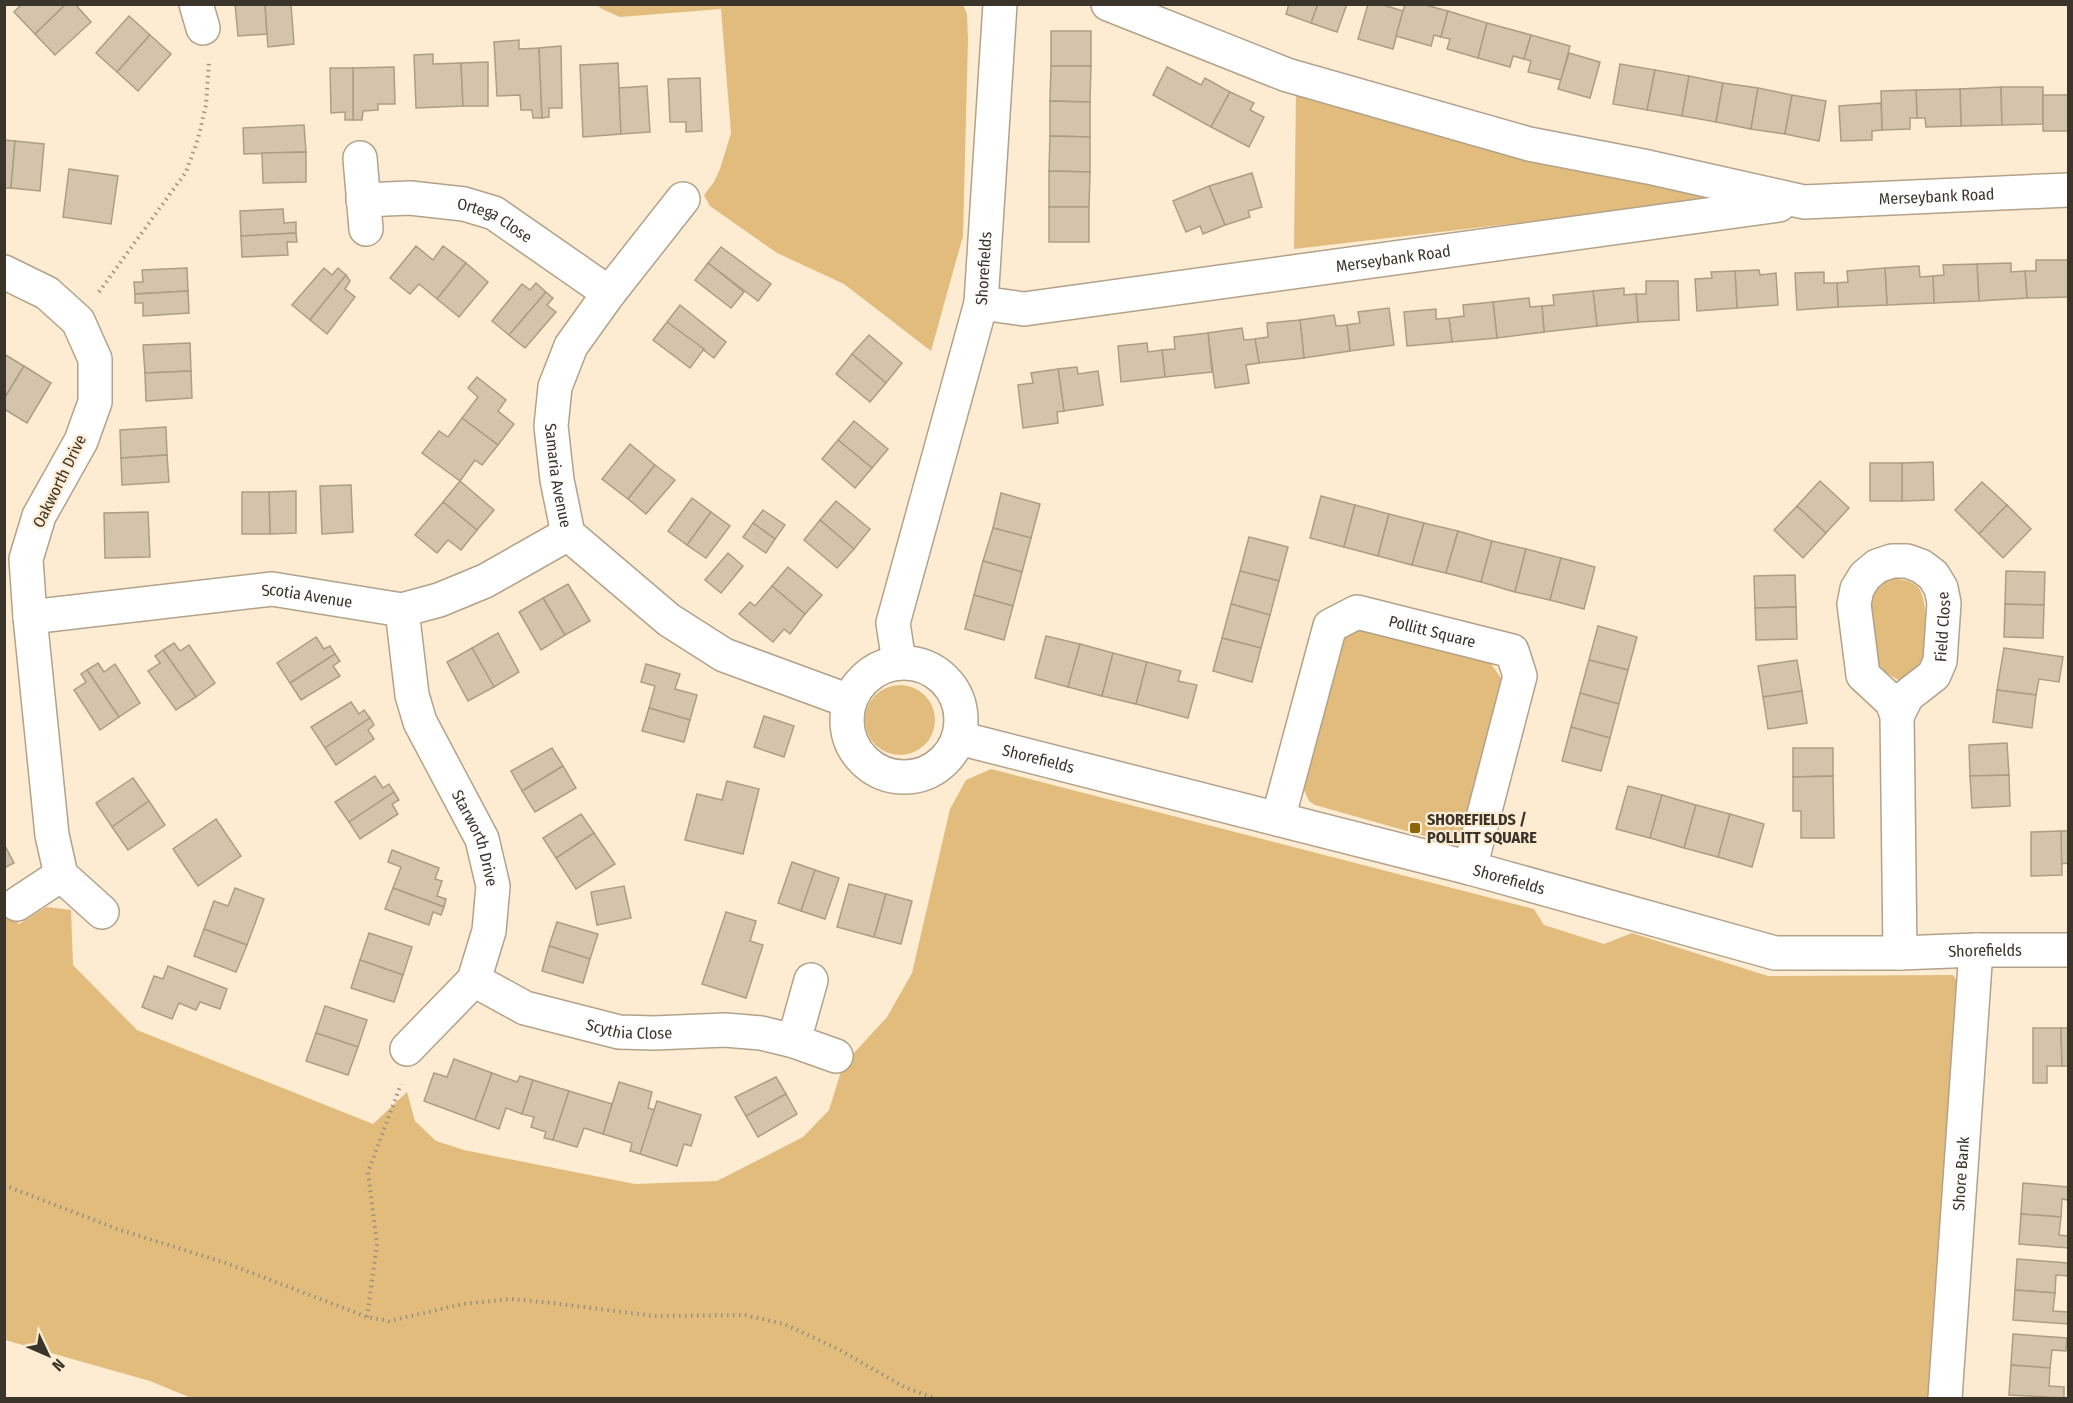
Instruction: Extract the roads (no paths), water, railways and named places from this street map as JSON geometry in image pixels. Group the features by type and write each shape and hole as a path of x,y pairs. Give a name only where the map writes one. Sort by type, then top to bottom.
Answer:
{"street":[{"name":"Shorefields","path":"899,662 893,623 981,303 1000,4"},
{"name":"Merseybank Road","path":"1108,4 1299,79 1528,144 1648,167 1804,202"},
{"name":"Ortega Close","path":"360,158 365,214 410,198 464,204 494,213 609,292"},
{"name":"Merseybank Road","path":"981,303 1024,309 1804,202 2068,190"},
{"name":"Samaria Avenue","path":"683,198 609,292 571,346 555,387 551,426 557,480 568,534 669,620 724,655 849,701"},
{"name":"Oakworth Drive","path":"4,272 47,293 78,321 95,359 95,402 81,441 39,516 26,559 52,835 61,875"},
{"name":"Scotia Avenue","path":"30,617 272,589 402,610 439,600 485,581 568,534"},
{"name":"Starworth Drive","path":"402,610 412,695 420,722 482,839 493,886 489,931 474,980 411,1045"},
{"name":"Pollitt Square","path":"1278,819 1330,626 1357,612 1512,651 1520,676 1470,868"},
{"path":"899,662 918,664 935,671 950,684 958,701 962,719 959,738 950,754 937,767 921,775 903,777 885,774 870,766 857,753 853,745 846,719 849,701 857,686 868,674 883,666 899,662"},
{"path":"1897,716 1900,953"},
{"name":"Shorefields","path":"959,738 1470,868 1775,953 2068,950"},
{"path":"17,904 61,875 102,912"},
{"name":"Shore Bank","path":"1945,1398 1976,950"},
{"name":"Scythia Close","path":"474,980 525,1008 619,1032 725,1030 794,1041 836,1056"},
{"path":"794,1041 811,980"}],"place":[{"name":"SHOREFIELDS / POLLITT SQUARE","path":"1415,828"}]}
